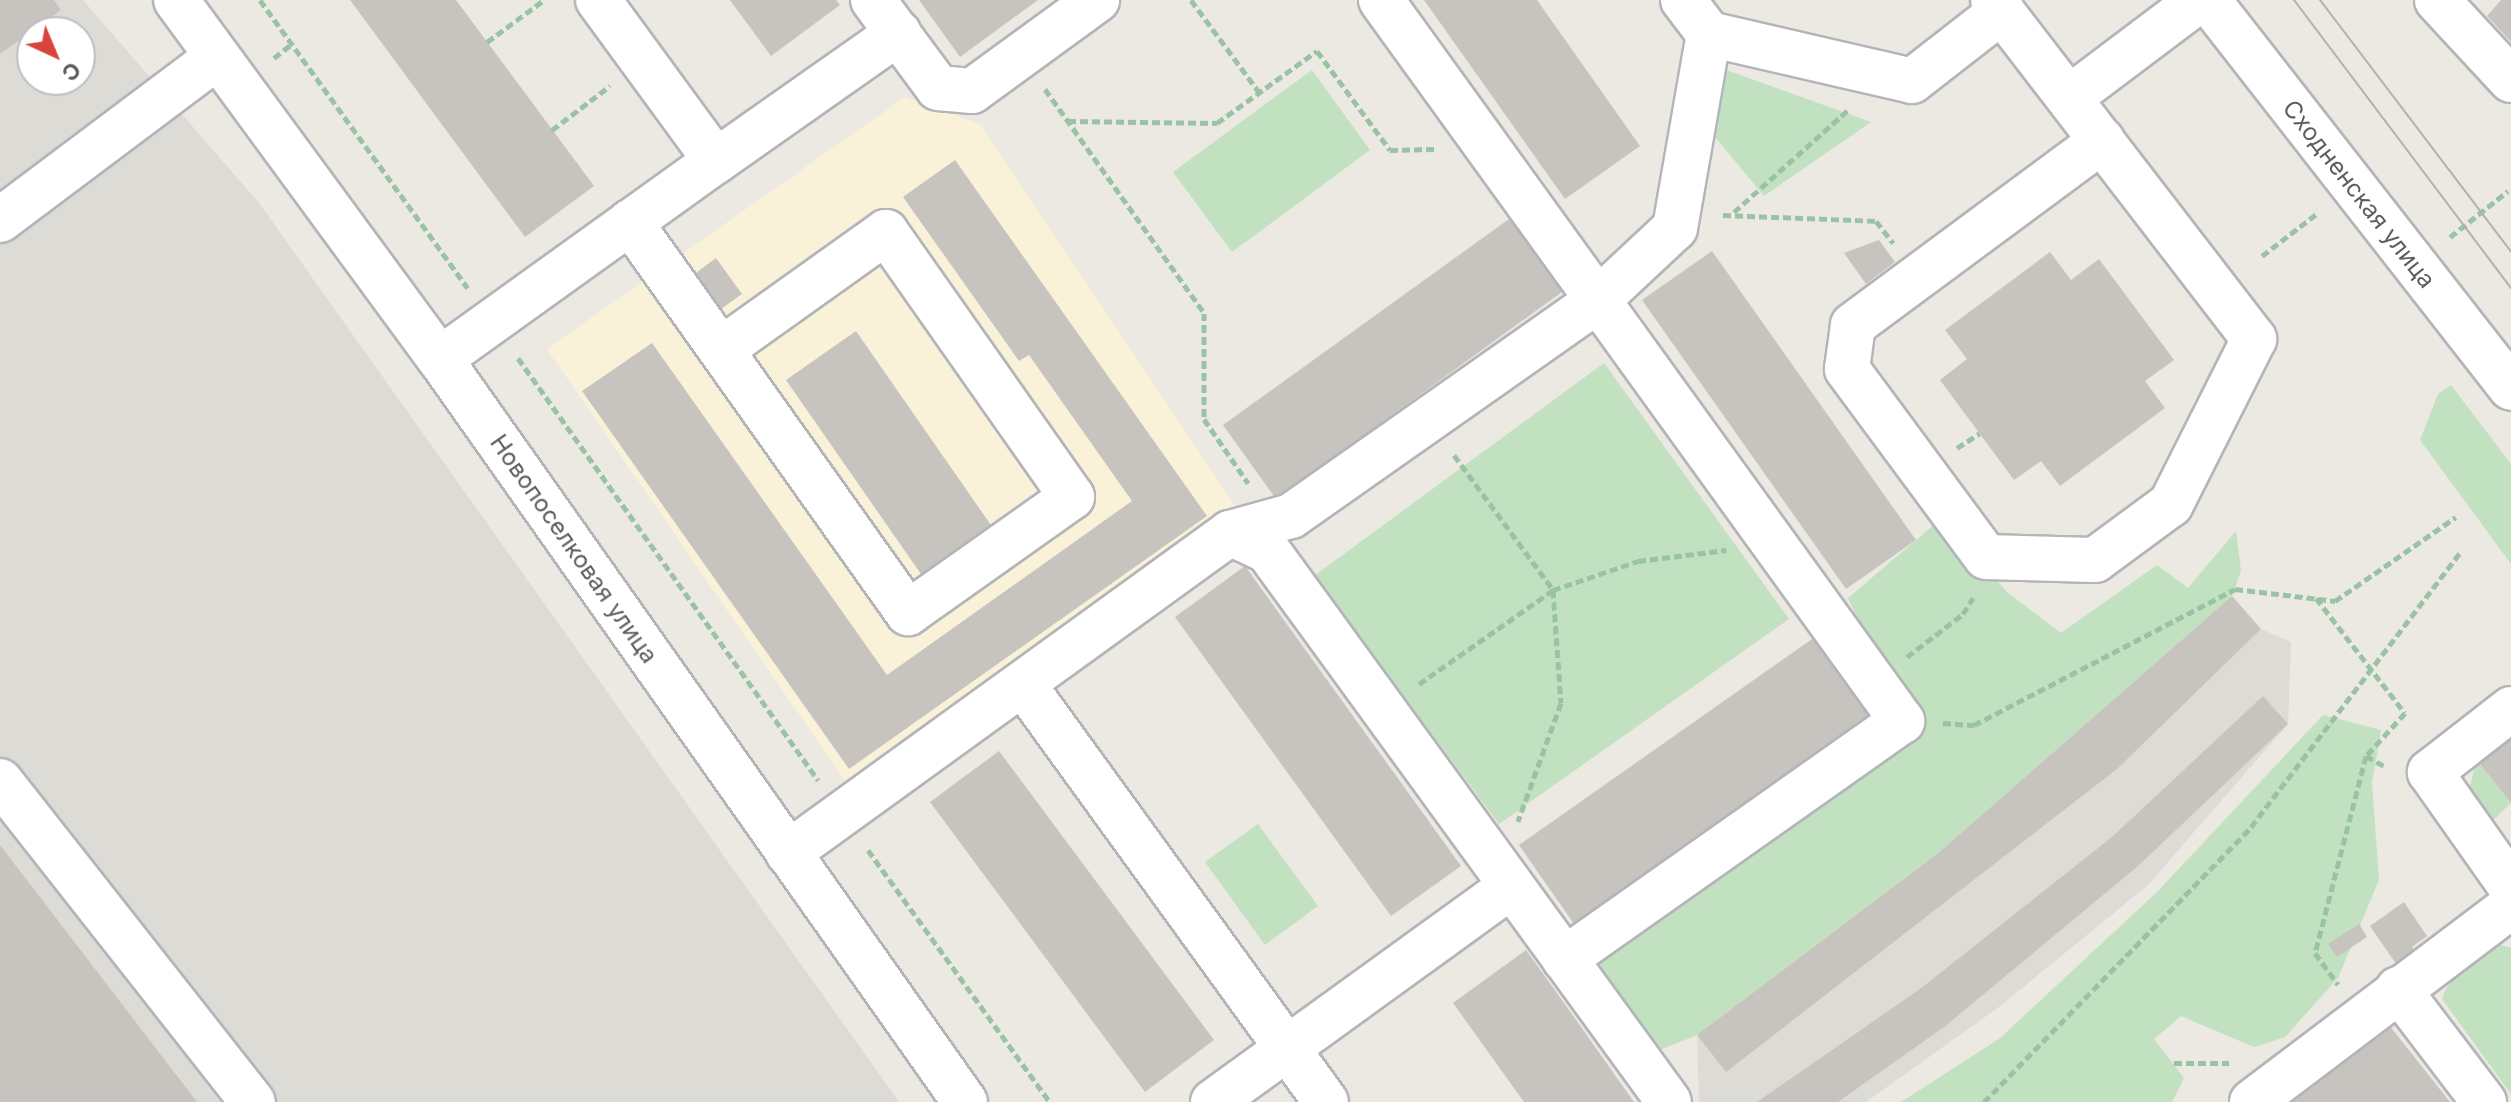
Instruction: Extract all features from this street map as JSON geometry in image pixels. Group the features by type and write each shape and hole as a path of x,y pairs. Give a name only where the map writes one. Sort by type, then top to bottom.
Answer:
{"street":[{"name":"Новопоселковая улица","path":"176,0 440,359 965,1102"},
{"path":"598,0 716,161"},
{"path":"440,359 716,161 885,16 938,88 972,91 1097,0"},
{"path":"1381,0 1902,721 1564,959"},
{"path":"1683,0 1709,34 1912,81 1998,6 2069,98 2254,339 2171,504 2095,560 1986,557 1847,369 1853,325 2102,141"},
{"path":"2069,98 2199,0"},
{"name":"Сходненская улица","path":"2208,0 2511,388"},
{"path":"2437,0 2511,80"},
{"path":"788,853 1230,533 1291,516 1598,300 1675,228 1709,34"},
{"path":"5,205 217,57"},
{"path":"630,222 908,613 1072,497 886,232 722,349"},
{"path":"1230,533 1268,551 1669,1102"},
{"path":"1023,684 1326,1102"},
{"path":"2511,709 2430,772 2511,887"},
{"path":"0,781 253,1102"},
{"path":"1213,1102 1286,1049 1502,874"},
{"path":"2248,1082 2361,1016 2511,906"},
{"path":"2398,989 2484,1102"}],"path":[{"path":"260,0 467,287"},
{"path":"487,42 544,0"},
{"path":"1191,0 1259,92"},
{"path":"264,66 292,44"},
{"path":"1068,121 1217,123 1317,51 1390,150 1488,148"},
{"path":"1021,55 1204,313 1204,419 1273,521"},
{"path":"552,130 643,62"},
{"path":"1734,212 1846,113"},
{"path":"2450,237 2508,191"},
{"path":"2262,256 2323,209"},
{"path":"1675,228 1734,212 1876,221 1919,277"},
{"path":"526,369 1050,1102"},
{"path":"1428,419 1553,590 1561,703 1502,874"},
{"path":"1902,721 1974,725 2235,589 2335,601 2456,517"},
{"path":"1410,690 1553,590 1638,561 1774,544"},
{"path":"1984,1102 2170,917 2374,672 2462,550"},
{"path":"1922,645 1963,614 1980,585"},
{"path":"2316,597 2405,713 2366,756 2315,953 2361,1016"},
{"path":"2174,1063 2248,1082"}],"shaded area":[{"path":"0,0 83,0 259,203 899,1102 0,1102"},
{"path":"905,97 980,124 1235,506 847,784 547,349"},
{"path":"2261,629 2291,642 2288,724 2148,885 1999,1007 1866,1102 1699,1102 1697,1035 1937,854"}],"green space":[{"path":"1718,67 1871,122 1764,196 1702,121"},
{"path":"1312,70 1370,150 1232,252 1173,172"},
{"path":"1604,363 1789,619 1499,824 1314,576"},
{"path":"2451,385 2511,464 2511,564 2420,440 2438,394"},
{"path":"1942,518 2008,593 2061,633 2157,565 2188,588 2236,531 2241,571 2232,596 1937,854 1697,1035 1650,1054 1584,959 1910,734 1848,598"},
{"path":"2323,715 2381,730 2372,783 2379,880 2338,978 2285,1037 2254,1047 2181,1016 2154,1039 2184,1078 2172,1102 1901,1102 1999,1039 2158,891"},
{"path":"2476,759 2511,803 2488,825 2469,792"},
{"path":"1258,824 1318,906 1265,945 1205,862"},
{"path":"2501,945 2511,948 2511,1094 2442,999 2449,982"}],"building":[{"path":"0,0 54,0 61,10 53,16 16,16 16,42 0,54"},
{"path":"350,0 456,0 594,186 525,237"},
{"path":"730,0 836,0 840,5 771,56"},
{"path":"919,0 1038,0 960,57"},
{"path":"1424,0 1537,0 1640,146 1565,199"},
{"path":"2501,0 2511,0 2511,42 2487,16"},
{"path":"955,160 1207,516 849,769 582,391 652,343 887,675 1132,501 1029,355 1019,361 903,197"},
{"path":"1516,214 1569,287 1276,499 1223,425"},
{"path":"1879,240 1895,262 1866,284 1844,253"},
{"path":"1712,251 1916,540 1846,589 1642,300"},
{"path":"2050,252 2071,280 2099,259 2174,360 2145,381 2165,408 2060,486 2041,461 2014,480 1940,380 1967,359 1945,330"},
{"path":"716,258 742,294 714,314 689,278"},
{"path":"856,331 993,528 923,577 786,380"},
{"path":"1245,566 1461,866 1391,916 1175,617"},
{"path":"2232,596 2261,629 2117,769 1726,1072 1697,1035 1937,854"},
{"path":"1815,637 1870,716 1574,924 1519,845"},
{"path":"2263,696 2288,724 2137,867 1944,1027 1838,1102 1757,1102 1920,989 2112,837"},
{"path":"2511,732 2511,803 2476,759"},
{"path":"999,751 1214,1040 1145,1092 930,802"},
{"path":"0,845 197,1102 0,1102"},
{"path":"2404,902 2427,936 2412,947 2420,959 2401,971 2370,926"},
{"path":"2359,924 2367,937 2337,957 2328,944"},
{"path":"1526,950 1634,1102 1524,1102 1453,1003"},
{"path":"2389,1025 2450,1102 2293,1102"}],"tram line":[{"path":"2294,0 2511,288"},
{"path":"2320,0 2511,252"}]}
